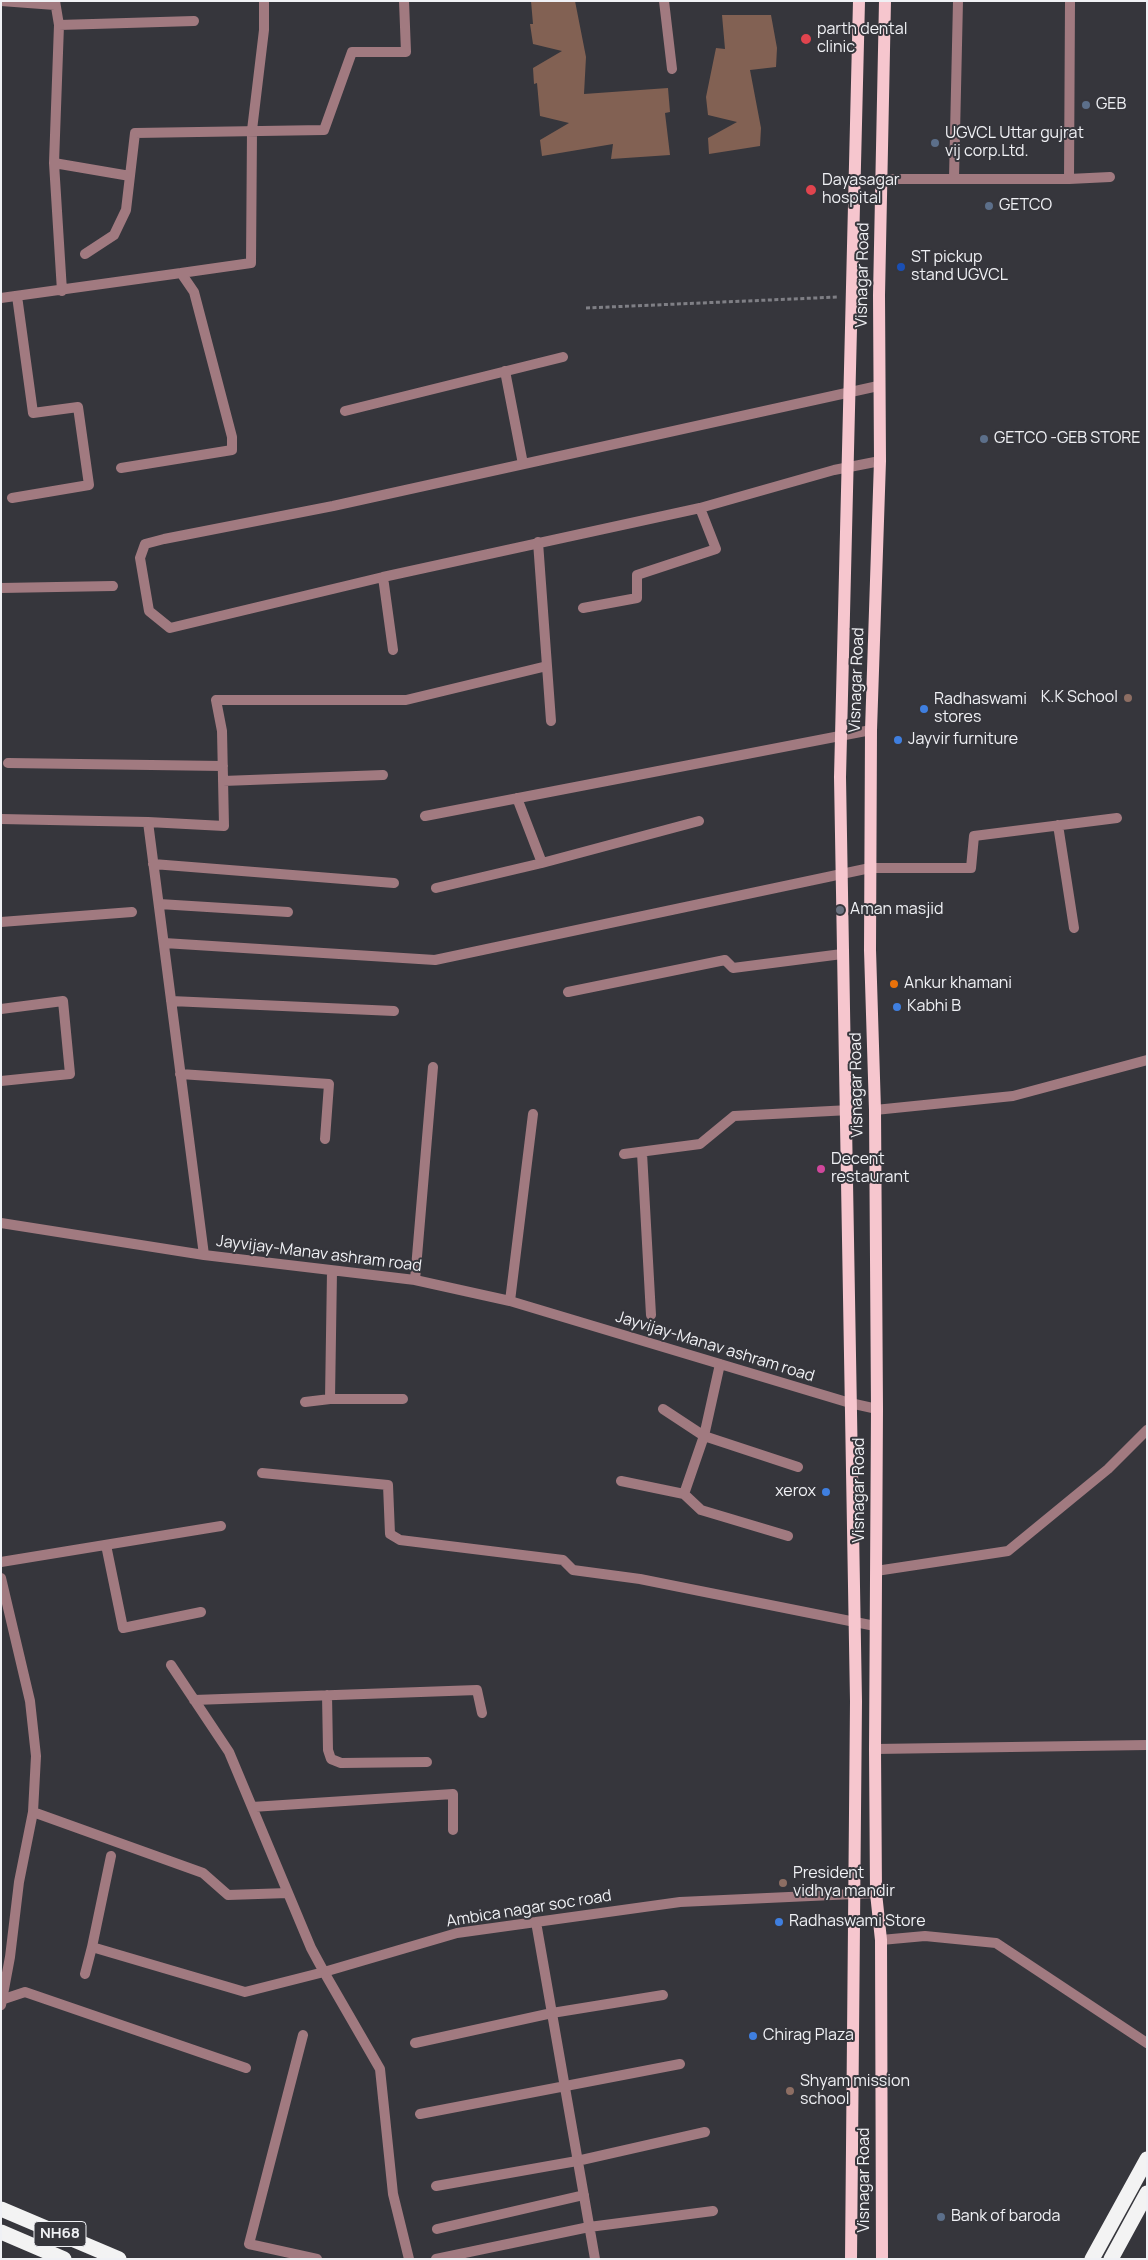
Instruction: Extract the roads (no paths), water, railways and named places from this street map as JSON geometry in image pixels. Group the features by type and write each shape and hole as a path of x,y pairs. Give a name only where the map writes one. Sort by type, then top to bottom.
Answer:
{"highway":[{"path":"1092,2259 1147,2159"},
{"path":"1111,2259 1147,2193"},
{"name":"NH68","path":"1,2209 119,2259"},
{"path":"1,2232 64,2259"}],"main road":[{"path":"851,2259 856,1701 850,1403 848,1110 842,954 841,736 859,1"},
{"name":"Visnagar Road","path":"882,2259 881,1940 876,1893 875,1749 877,1409 875,1110 870,950 870,868 871,730 880,462 878,386 885,1"}],"street":[{"path":"1,298 62,291 251,263 252,130 264,30 264,1"},
{"path":"85,254 114,235 126,210 135,133 324,130 352,52 406,52 404,1"},
{"path":"664,1 672,69"},
{"path":"954,178 958,1"},
{"path":"1069,179 1070,1"},
{"path":"1,2 55,3 60,25 54,163 62,291"},
{"path":"60,25 194,21"},
{"path":"54,163 130,176"},
{"path":"882,180 1110,177"},
{"path":"121,468 232,450 232,437 194,292 181,273"},
{"path":"12,498 89,485 78,408 33,413 17,296"},
{"path":"345,411 563,357"},
{"path":"505,372 523,464"},
{"path":"878,386 334,506 164,539 145,544 140,558 149,611 170,628 383,576 700,508 847,468 880,462"},
{"path":"583,608 637,598 637,575 716,549 700,508"},
{"path":"538,542 551,721"},
{"path":"383,576 393,650"},
{"path":"1,588 113,586"},
{"path":"1,819 148,822 224,826 222,731 216,700 406,700 547,666"},
{"path":"425,816 871,730"},
{"path":"8,763 223,766"},
{"path":"223,781 383,775"},
{"path":"517,798 542,863"},
{"path":"164,943 435,960 870,868 971,868 974,836 1117,818"},
{"path":"436,888 542,863 699,821"},
{"name":"Jayvijay-Manav ashram road","path":"148,822 204,1255 415,1280 510,1301 850,1403 877,1409"},
{"path":"1058,825 1074,928"},
{"path":"153,864 394,883"},
{"path":"158,904 288,912"},
{"path":"1,922 132,912"},
{"path":"568,992 725,960 733,968 842,954"},
{"path":"1,1008 63,1001 70,1074 1,1081"},
{"path":"171,1001 394,1011"},
{"path":"875,1110 1013,1096 1147,1060"},
{"path":"415,1280 433,1067"},
{"path":"180,1074 329,1084 325,1139"},
{"path":"624,1154 700,1144 734,1116 848,1110"},
{"path":"510,1301 533,1114"},
{"path":"642,1153 651,1315"},
{"path":"1,1223 204,1255"},
{"path":"330,1399 332,1271"},
{"path":"684,1494 704,1436 720,1364"},
{"path":"305,1402 330,1399 403,1399"},
{"path":"663,1409 704,1436 798,1467"},
{"path":"876,1571 1008,1552 1108,1469 1147,1430"},
{"path":"262,1473 388,1484 390,1534 400,1540 563,1560 573,1570 640,1579 875,1626"},
{"path":"622,1481 684,1494 701,1510 788,1536"},
{"path":"1,1562 221,1526"},
{"path":"106,1545 122,1628 201,1612"},
{"path":"1,1578 30,1701 36,1756 33,1812 18,1882 2,2002"},
{"path":"171,1665 229,1752 311,1948 380,2069 393,2194 409,2259"},
{"path":"194,1700 476,1690 482,1713"},
{"path":"326,1695 328,1750 331,1759 341,1763 427,1762"},
{"path":"875,1749 1147,1745"},
{"path":"252,1807 453,1794 454,1830"},
{"path":"33,1812 203,1873 228,1895 288,1893"},
{"path":"86,1974 111,1856"},
{"name":"Ambica nagar soc road","path":"92,1947 246,1992 324,1972 457,1933 680,1902 876,1893"},
{"path":"536,1922 595,2259"},
{"path":"881,1940 925,1936 996,1943 1147,2042"},
{"path":"2,2002 25,1992 246,2068"},
{"path":"415,2043 552,2013 663,1996"},
{"path":"303,2035 249,2244 317,2259"},
{"path":"420,2114 680,2064"},
{"path":"436,2186 578,2161 705,2132"},
{"path":"437,2229 584,2195"},
{"path":"436,2259 589,2227 713,2211"}],"place":[{"name":"parth dental clinic","path":"806,39"},
{"name":"GEB","path":"1086,105"},
{"name":"UGVCL Uttar gujrat vij corp.Ltd.","path":"935,143"},
{"name":"Dayasagar hospital","path":"811,190"},
{"name":"GETCO","path":"989,206"},
{"name":"ST pickup stand UGVCL","path":"901,267"},
{"name":"GETCO -GEB STORE","path":"984,439"},
{"name":"K.K School","path":"1128,698"},
{"name":"Radhaswami stores","path":"924,709"},
{"name":"Jayvir furniture","path":"898,740"},
{"name":"Aman masjid","path":"840,910"},
{"name":"Ankur khamani","path":"894,984"},
{"name":"Kabhi B","path":"897,1007"},
{"name":"Decent restaurant","path":"821,1169"},
{"name":"xerox","path":"826,1492"},
{"name":"President vidhya mandir","path":"783,1883"},
{"name":"Radhaswami Store","path":"779,1922"},
{"name":"Chirag Plaza","path":"753,2036"},
{"name":"Shyam mission school","path":"790,2091"},
{"name":"Bank of baroda","path":"941,2217"}]}
